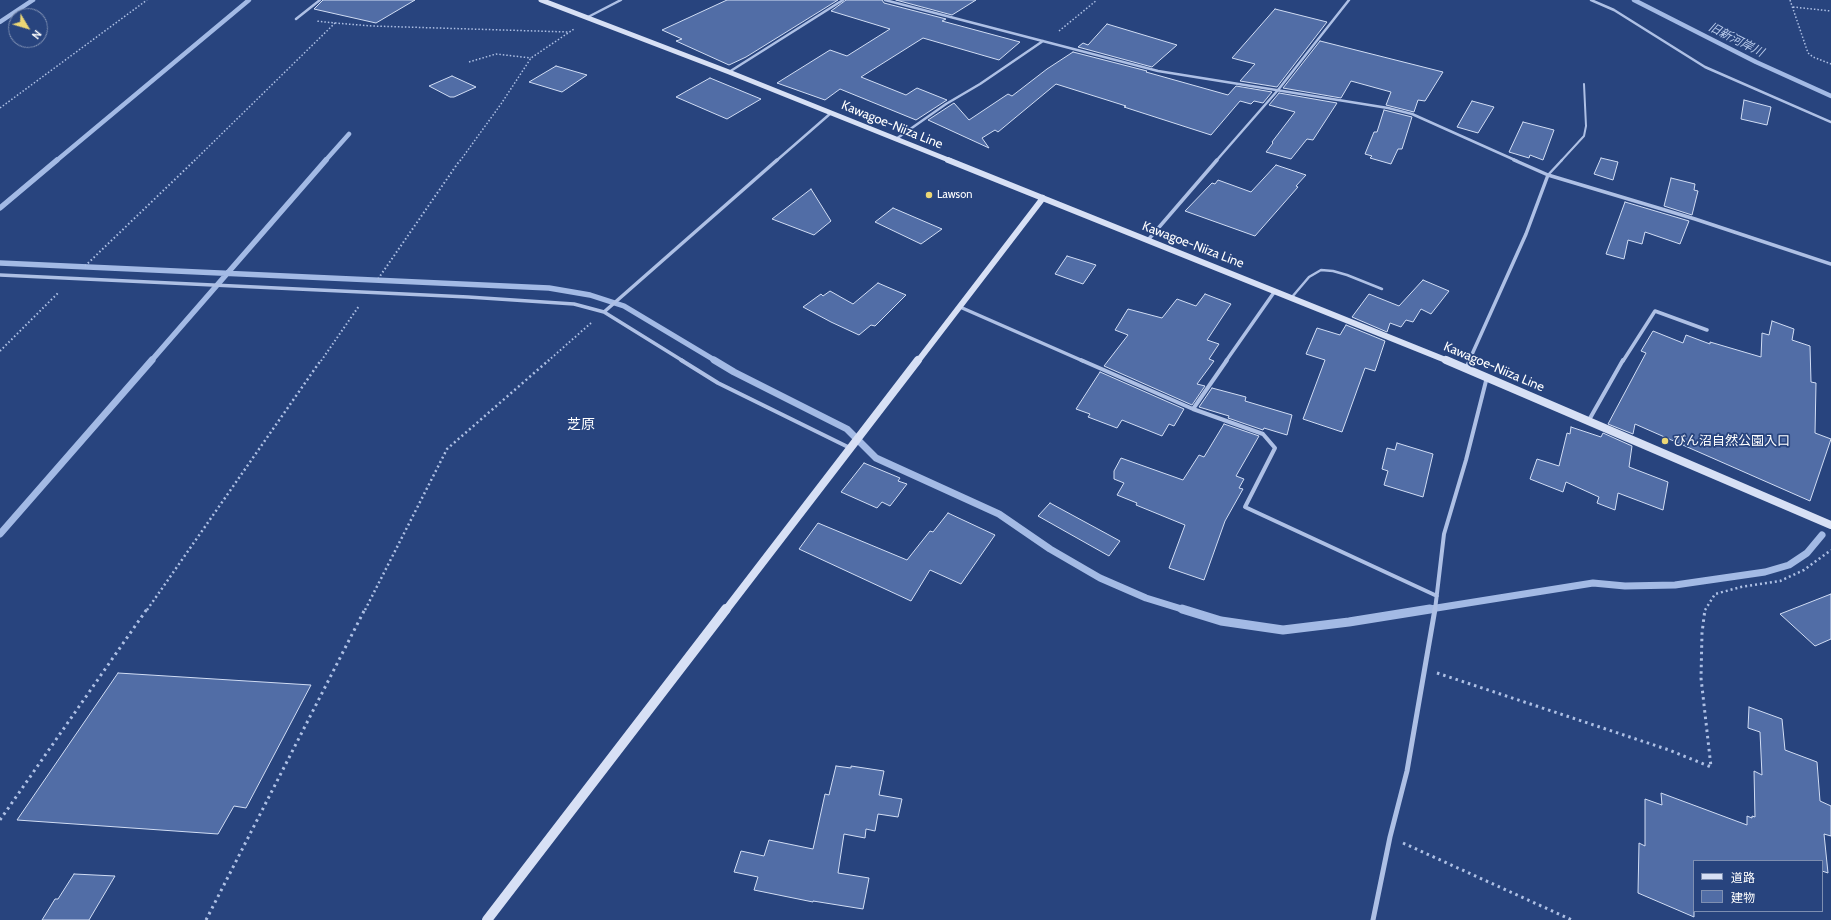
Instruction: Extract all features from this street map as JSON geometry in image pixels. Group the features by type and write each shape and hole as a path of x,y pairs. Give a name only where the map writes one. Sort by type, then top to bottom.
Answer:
{"main road":[{"name":"Kawagoe-Niiza Line","path":"541,0 590,17 729,72 1466,368 1831,525"},
{"path":"487,920 1043,198"}],"street":[{"path":"296,19 320,0"},
{"path":"590,17 621,0"},
{"path":"729,72 843,0"},
{"path":"885,0 1158,71 1278,90 1412,114 1548,175 1695,219 1831,264"},
{"path":"1148,240 1278,90 1349,0"},
{"path":"1591,0 1614,10 1705,67 1831,122"},
{"path":"896,140 946,104 980,84 1043,41"},
{"path":"604,312 831,113"},
{"path":"1466,368 1526,234 1548,175"},
{"path":"0,275 560,302 604,312 718,383 850,448"},
{"path":"1193,409 1275,291"},
{"path":"960,307 1193,409 1263,434 1275,448 1245,508 1437,596"},
{"path":"1589,420 1633,343 1655,311 1707,330"},
{"path":"1372,920 1390,837 1407,771 1437,596 1444,534 1466,460 1487,377"}],"lane":[{"path":"1548,175 1584,136 1586,126 1584,84"},
{"path":"1292,298 1309,277 1320,270 1333,271 1347,275 1382,289"}],"path":[{"path":"0,108 146,0"},
{"path":"1043,41 1064,27 1097,0"},
{"path":"1790,0 1808,53 1813,57 1831,64"},
{"path":"1793,7 1831,11"},
{"path":"0,820 369,293 436,194 501,104 531,58 590,17"},
{"path":"296,19 372,26 569,32"},
{"path":"0,350 72,278 267,91 335,23"},
{"path":"469,62 496,54 531,58"},
{"path":"206,920 447,449 604,312"},
{"path":"1425,670 1670,750 1711,767 1701,678 1702,633 1705,609 1714,594 1780,581 1804,570 1831,550"},
{"path":"1390,837 1572,920"}],"building":[{"path":"323,0 415,0 376,23 314,9"},
{"path":"727,0 838,0 746,57 729,65 676,41 682,39 662,30"},
{"path":"846,0 882,0 884,3 946,19 942,21 1020,42 999,60 923,38 861,77 906,95 917,88 947,100 916,120 840,89 825,100 777,83 830,50 847,56 890,29 831,11"},
{"path":"896,0 976,0 952,15"},
{"path":"1275,9 1327,22 1277,87 1240,81 1255,64 1232,58"},
{"path":"1107,24 1177,45 1152,67 1078,47 1083,43 1088,45"},
{"path":"1320,41 1443,72 1425,101 1418,100 1414,112 1386,105 1391,92 1351,81 1341,98 1283,88"},
{"path":"1073,52 1147,71 1146,72 1228,95 1236,86 1272,92 1263,103 1254,101 1251,104 1240,101 1211,135 1056,84 998,132 995,130 982,138 989,148 928,120 954,103 969,120 1008,94 1012,96 1047,69"},
{"path":"556,66 587,75 562,92 529,82"},
{"path":"452,76 476,87 454,97 450,97 429,86"},
{"path":"710,78 761,99 727,119 676,97"},
{"path":"1279,93 1337,103 1313,140 1307,139 1291,159 1266,152 1295,112 1269,105"},
{"path":"1744,100 1771,107 1767,125 1741,119"},
{"path":"1472,101 1494,107 1478,133 1457,127"},
{"path":"1384,110 1412,117 1402,149 1398,149 1391,164 1370,158 1372,156 1365,154 1374,132 1377,132"},
{"path":"1523,122 1554,130 1543,160 1530,155 1529,158 1509,152"},
{"path":"1601,158 1618,162 1613,180 1594,174"},
{"path":"1276,165 1306,175 1296,186 1298,187 1255,236 1185,211 1212,183 1215,184 1218,180 1251,192"},
{"path":"1671,178 1695,184 1694,190 1698,191 1692,215 1664,206"},
{"path":"811,189 831,221 814,235 772,219"},
{"path":"1625,202 1689,221 1680,244 1645,232 1642,244 1628,240 1624,259 1606,254"},
{"path":"893,208 942,229 921,244 875,222"},
{"path":"1067,256 1096,265 1083,284 1055,274"},
{"path":"1423,280 1449,291 1431,314 1421,309 1413,322 1406,320 1401,327 1390,323 1387,332 1352,317 1369,294 1399,306"},
{"path":"878,283 906,295 875,326 871,325 859,335 803,307 821,294 823,296 830,291 853,304"},
{"path":"1205,294 1231,304 1207,340 1219,344 1209,359 1214,361 1197,384 1205,386 1192,405 1104,366 1128,335 1115,330 1128,309 1162,318 1177,299 1196,306"},
{"path":"1772,321 1794,329 1792,340 1810,346 1811,382 1816,383 1815,433 1831,439 1810,501 1635,424 1633,434 1608,424 1646,353 1641,351 1653,331 1683,343 1686,335 1710,344 1710,342 1761,357 1762,333 1769,335"},
{"path":"1346,325 1385,341 1375,371 1365,368 1342,432 1303,419 1325,360 1306,354 1317,328 1340,335"},
{"path":"1100,372 1184,409 1174,426 1169,424 1162,436 1122,420 1117,428 1088,417 1090,414 1076,409"},
{"path":"1212,388 1246,397 1245,401 1292,415 1287,435 1264,428 1263,430 1228,418 1229,416 1199,407"},
{"path":"1224,424 1259,436 1236,476 1244,479 1239,488 1243,489 1225,521 1204,580 1169,568 1185,525 1136,505 1137,503 1117,495 1124,483 1114,479 1114,471 1121,458 1183,480 1199,455 1204,457"},
{"path":"1571,427 1601,437 1603,433 1632,446 1629,467 1668,482 1663,510 1618,493 1615,510 1597,503 1599,497 1566,482 1563,492 1530,479 1537,459 1559,466 1567,433 1570,434"},
{"path":"1397,443 1433,454 1423,497 1384,485 1388,471 1382,469 1387,448 1395,450"},
{"path":"864,463 900,478 898,481 907,484 890,506 882,502 877,508 841,492"},
{"path":"1050,503 1120,541 1109,556 1038,516"},
{"path":"948,513 995,535 961,584 930,570 911,601 799,549 818,523 907,560 930,531 933,532"},
{"path":"1831,594 1831,639 1815,646 1780,614"},
{"path":"118,673 311,685 246,808 234,806 218,834 17,820"},
{"path":"1749,707 1782,719 1785,750 1817,762 1820,801 1831,806 1831,836 1824,834 1828,873 1823,871 1823,860 1693,860 1694,917 1638,893 1639,843 1645,846 1645,799 1662,805 1661,793 1747,825 1747,816 1752,818 1752,816 1755,817 1754,771 1762,775 1760,732 1748,728"},
{"path":"836,766 851,768 851,766 884,771 879,795 902,799 898,817 878,814 875,831 866,829 865,838 844,834 838,873 869,878 863,909 813,902 754,890 758,877 734,872 741,851 764,856 769,840 813,849 825,794 829,795"},
{"path":"74,874 115,876 89,920 42,920 55,899 58,899"}],"waterway":[{"path":"0,22 33,0"},
{"path":"56,161 249,0"},
{"name":"旧新河岸川","path":"1634,0 1756,62 1831,96"},
{"path":"325,161 349,134"},
{"path":"0,208 57,160"},
{"path":"227,273 326,160"},
{"path":"0,263 227,273"},
{"path":"151,361 227,273"},
{"path":"227,273 549,288 590,295 624,306 716,361"},
{"path":"0,534 152,360"},
{"path":"714,360 734,372 847,429 876,458 999,514 1050,549 1100,578 1146,598 1185,610"},
{"path":"1424,610 1593,583 1625,586 1675,585 1765,572 1789,565 1807,553 1822,535"},
{"path":"1182,609 1221,621 1283,630 1349,622 1430,609"}],"place":[{"name":"Lawson","path":"929,195"},
{"name":"びん沼自然公園入口","path":"1665,441"}],"district":[{"name":"芝原","path":"581,425"}]}
